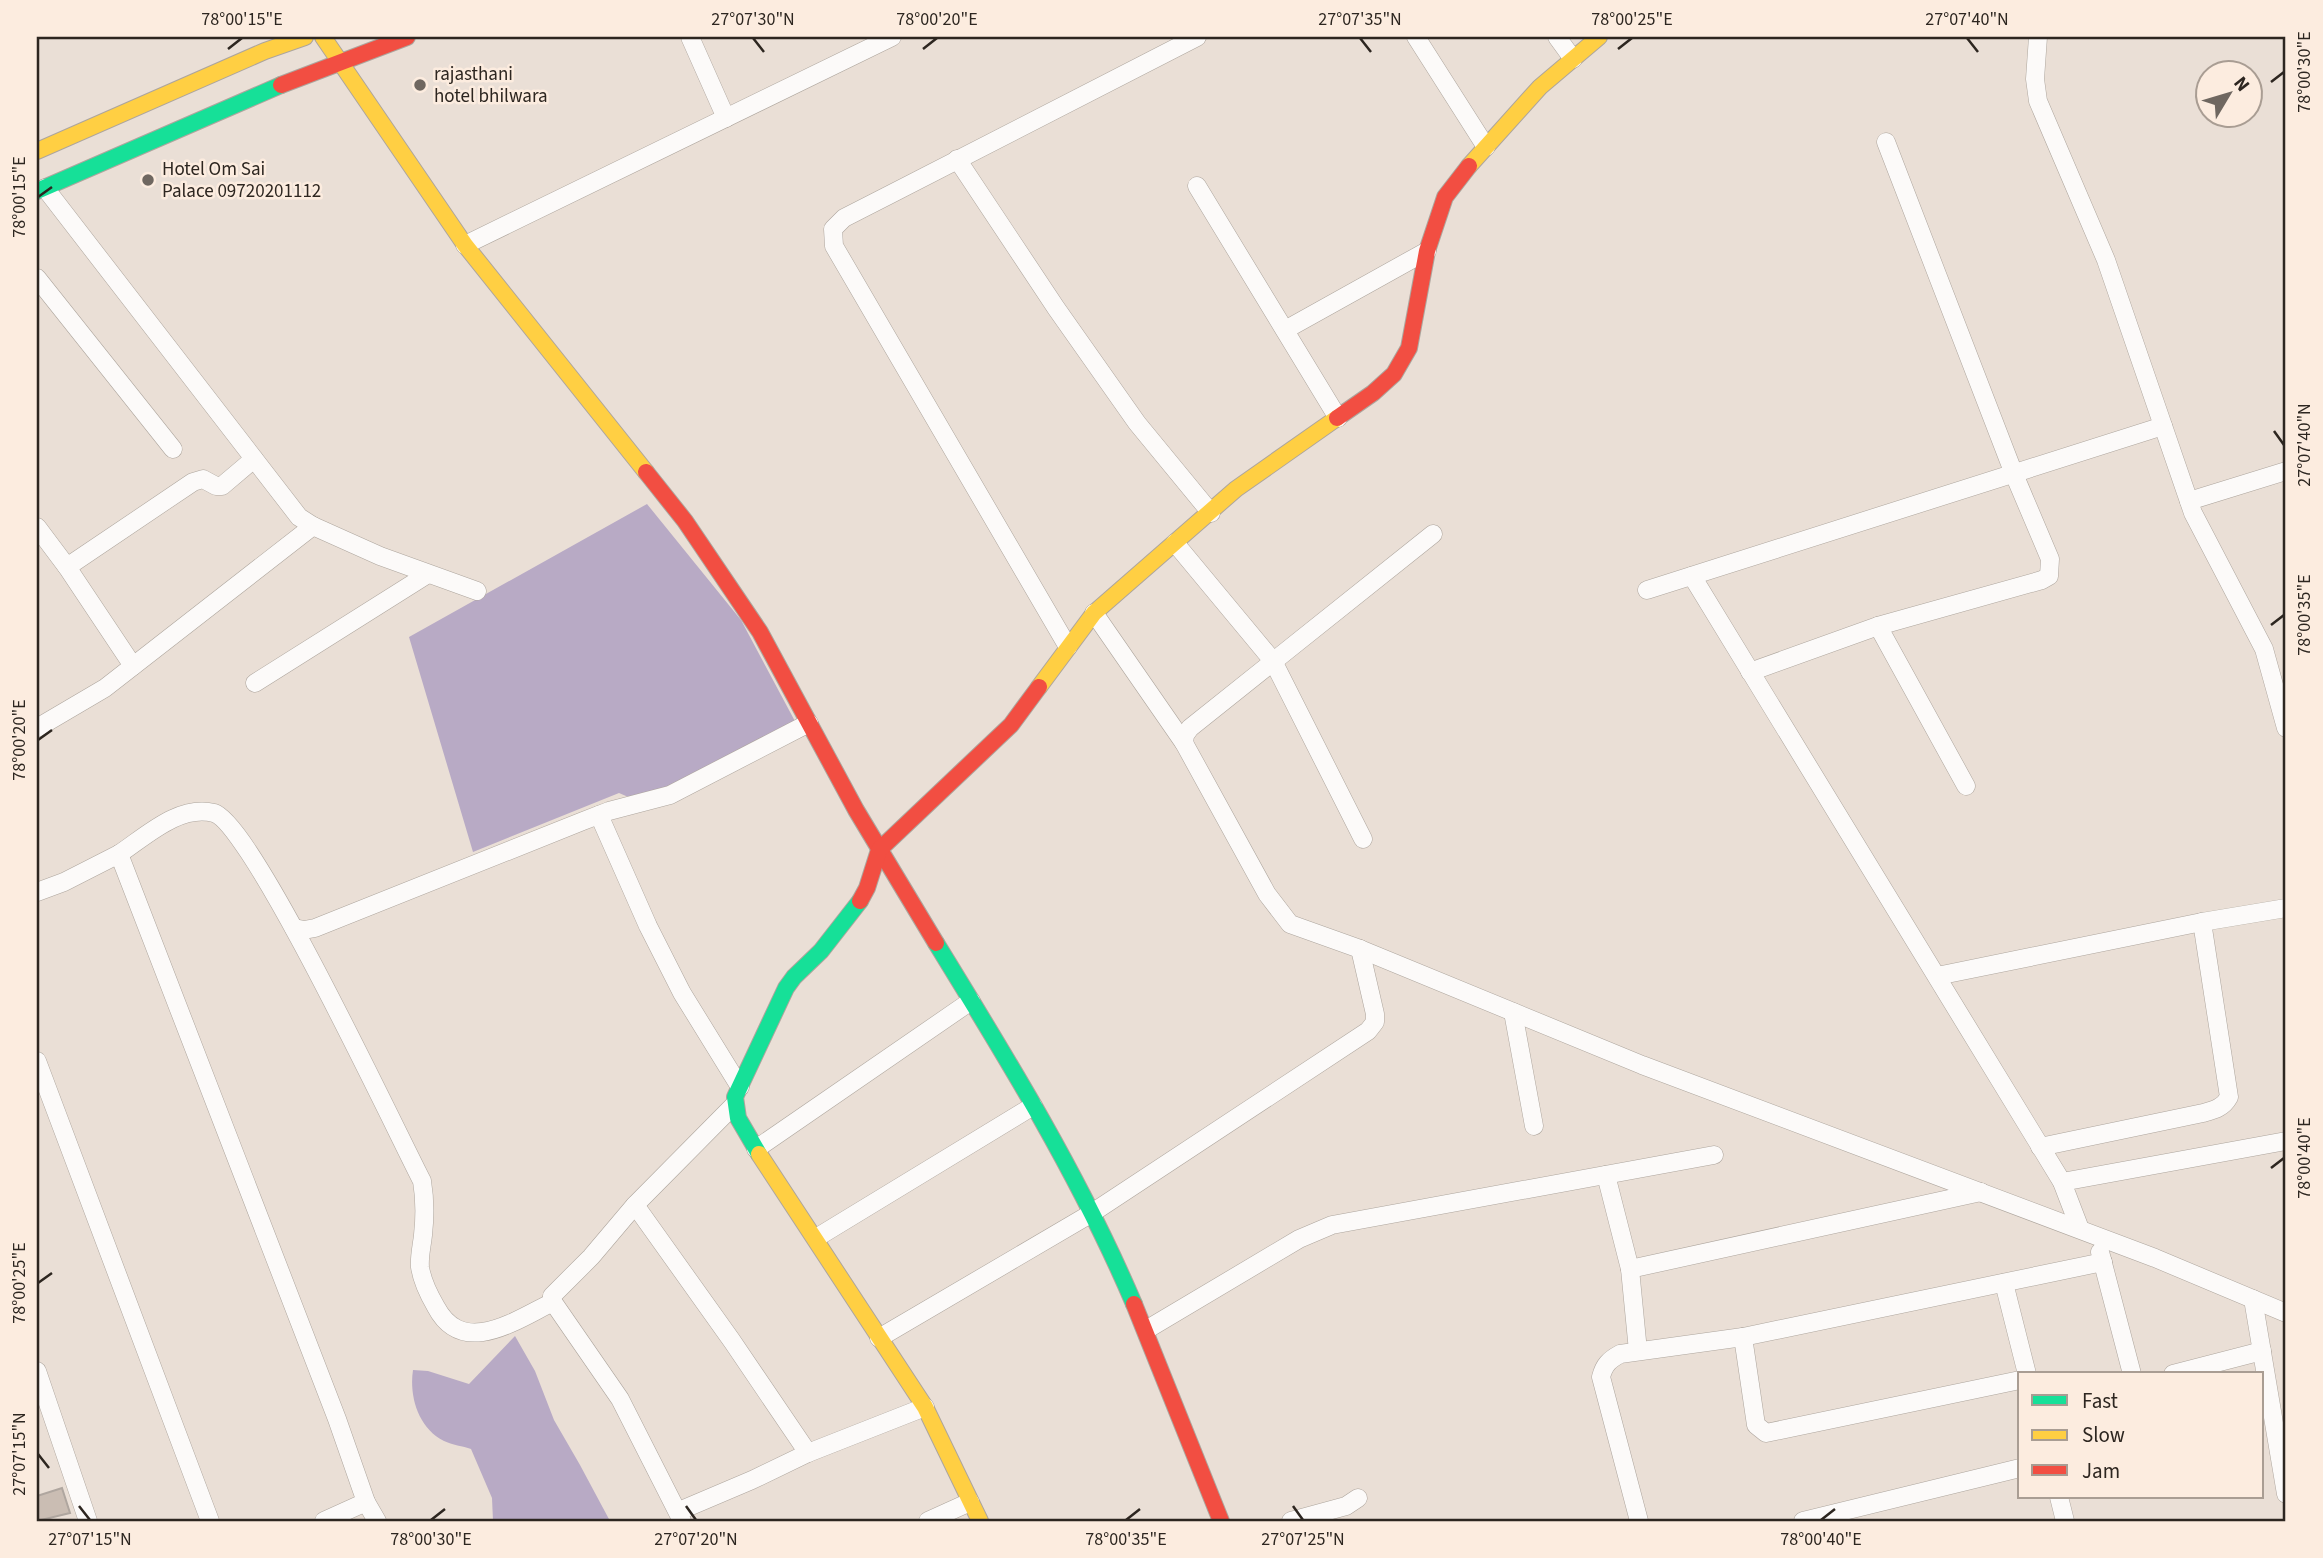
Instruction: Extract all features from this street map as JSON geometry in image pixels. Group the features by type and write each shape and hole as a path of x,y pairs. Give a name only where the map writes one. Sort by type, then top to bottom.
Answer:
{"main road":[{"path":"37,151 265,51 305,37"},
{"path":"323,37 466,245 685,521 760,632 879,850 1002,1051 1092,1213 1146,1330 1221,1521"},
{"path":"41,190 309,74 407,37"},
{"path":"980,1521 925,1408 756,1149 734,1105 740,1087 786,988 821,951 860,901 879,850 1011,725 1094,613 1236,489 1373,393 1394,374 1409,348 1427,251 1446,197 1455,182 1540,87 1599,37"}],"street":[{"path":"690,37 726,118"},
{"path":"466,245 892,37"},
{"path":"1069,648 834,246 833,229 844,218 1196,37"},
{"path":"1416,37 1486,147"},
{"path":"1558,37 1573,59"},
{"path":"2038,37 2035,79 2038,101 2106,260 2189,501 2264,649 2286,728"},
{"path":"1749,673 1878,626 2049,576 2050,559 2014,474 1886,142"},
{"path":"957,159 1056,308 1137,423 1211,513"},
{"path":"1197,186 1338,418"},
{"path":"41,190 299,517 380,556 477,591"},
{"path":"1284,330 1427,251"},
{"path":"37,278 173,449"},
{"path":"1647,590 2163,426"},
{"path":"67,566 193,482 204,479 216,486 222,486 254,459"},
{"path":"2189,501 2286,471"},
{"path":"37,728 80,704 133,666 313,526"},
{"path":"1184,743 1190,728 1433,534"},
{"path":"39,536 67,566 133,666"},
{"path":"1174,543 1273,661 1363,838"},
{"path":"255,683 428,574"},
{"path":"1692,576 2062,1182 2103,1262 2131,1372"},
{"path":"1094,613 1184,743 1267,894 1283,918 1297,928 1360,949 1642,1065 2088,1232 2286,1313"},
{"path":"1878,626 1966,786"},
{"path":"294,928 315,928 599,815 670,794 809,723"},
{"path":"37,892 64,882 119,854 186,813 215,813 228,823 251,855 294,928 422,1181 425,1212 420,1266 439,1313 450,1326 464,1333 477,1334 553,1302"},
{"path":"599,815 648,926 682,993 740,1087"},
{"path":"119,854 337,1419 366,1502 377,1521"},
{"path":"1937,976 2202,922 2286,908"},
{"path":"2040,1147 2203,1113 2226,1103 2229,1097 2202,922"},
{"path":"879,1338 1092,1213 1368,1031 1375,1022 1376,1014 1360,949"},
{"path":"756,1149 971,1001"},
{"path":"1513,1012 1534,1126"},
{"path":"37,1061 210,1521"},
{"path":"734,1105 635,1205 552,1296 553,1302 620,1399 680,1516 807,1452 925,1408"},
{"path":"816,1238 1033,1106"},
{"path":"2062,1182 2286,1141"},
{"path":"1146,1330 1299,1239 1332,1225 1714,1155"},
{"path":"1606,1175 1630,1269 1638,1351"},
{"path":"1630,1269 1981,1192"},
{"path":"635,1205 807,1452"},
{"path":"1639,1521 1601,1377 1604,1366 1611,1358 1638,1351 1742,1337 2103,1262"},
{"path":"2004,1283 2026,1372"},
{"path":"2253,1299 2286,1494"},
{"path":"1742,1337 1756,1425 1766,1433 2018,1380"},
{"path":"2181,1372 2262,1351"},
{"path":"37,1371 88,1521"},
{"path":"1802,1521 2018,1468"},
{"path":"1291,1521 1346,1506 1357,1498"},
{"path":"2059,1498 2065,1521"},
{"path":"324,1521 366,1502"},
{"path":"928,1521 970,1502"}],"shaded area":[{"path":"647,504 741,620 797,725 640,802 619,793 473,852 409,637"},
{"path":"515,1336 535,1371 554,1420 610,1521 493,1521 492,1498 471,1449 444,1441 422,1420 412,1390 413,1370 428,1371 469,1384"}],"building":[{"path":"62,1488 70,1513 37,1521 37,1496"}],"traffic: fast":[{"path":"37,191 281,85"},
{"path":"759,1154 738,1118 735,1097 786,988 821,951 860,901"},
{"path":"936,943 1067,1165 1134,1304"}],"traffic: slow":[{"path":"37,151 265,51 305,37"},
{"path":"323,37 465,245 646,472"},
{"path":"1469,166 1540,87 1599,37"},
{"path":"1039,687 1094,613 1236,489 1337,418"},
{"path":"759,1154 925,1407 980,1521"}],"traffic: jam":[{"path":"281,85 407,37"},
{"path":"1337,418 1373,393 1394,374 1409,348 1427,251 1445,197 1469,166"},
{"path":"646,472 685,521 760,632 856,810 936,943"},
{"path":"860,901 879,850 1011,725 1039,687"},
{"path":"1134,1304 1221,1521"}],"place":[{"name":"rajasthani hotel bhilwara","path":"420,85"},
{"name":"Hotel Om Sai Palace 09720201112","path":"148,180"}]}
